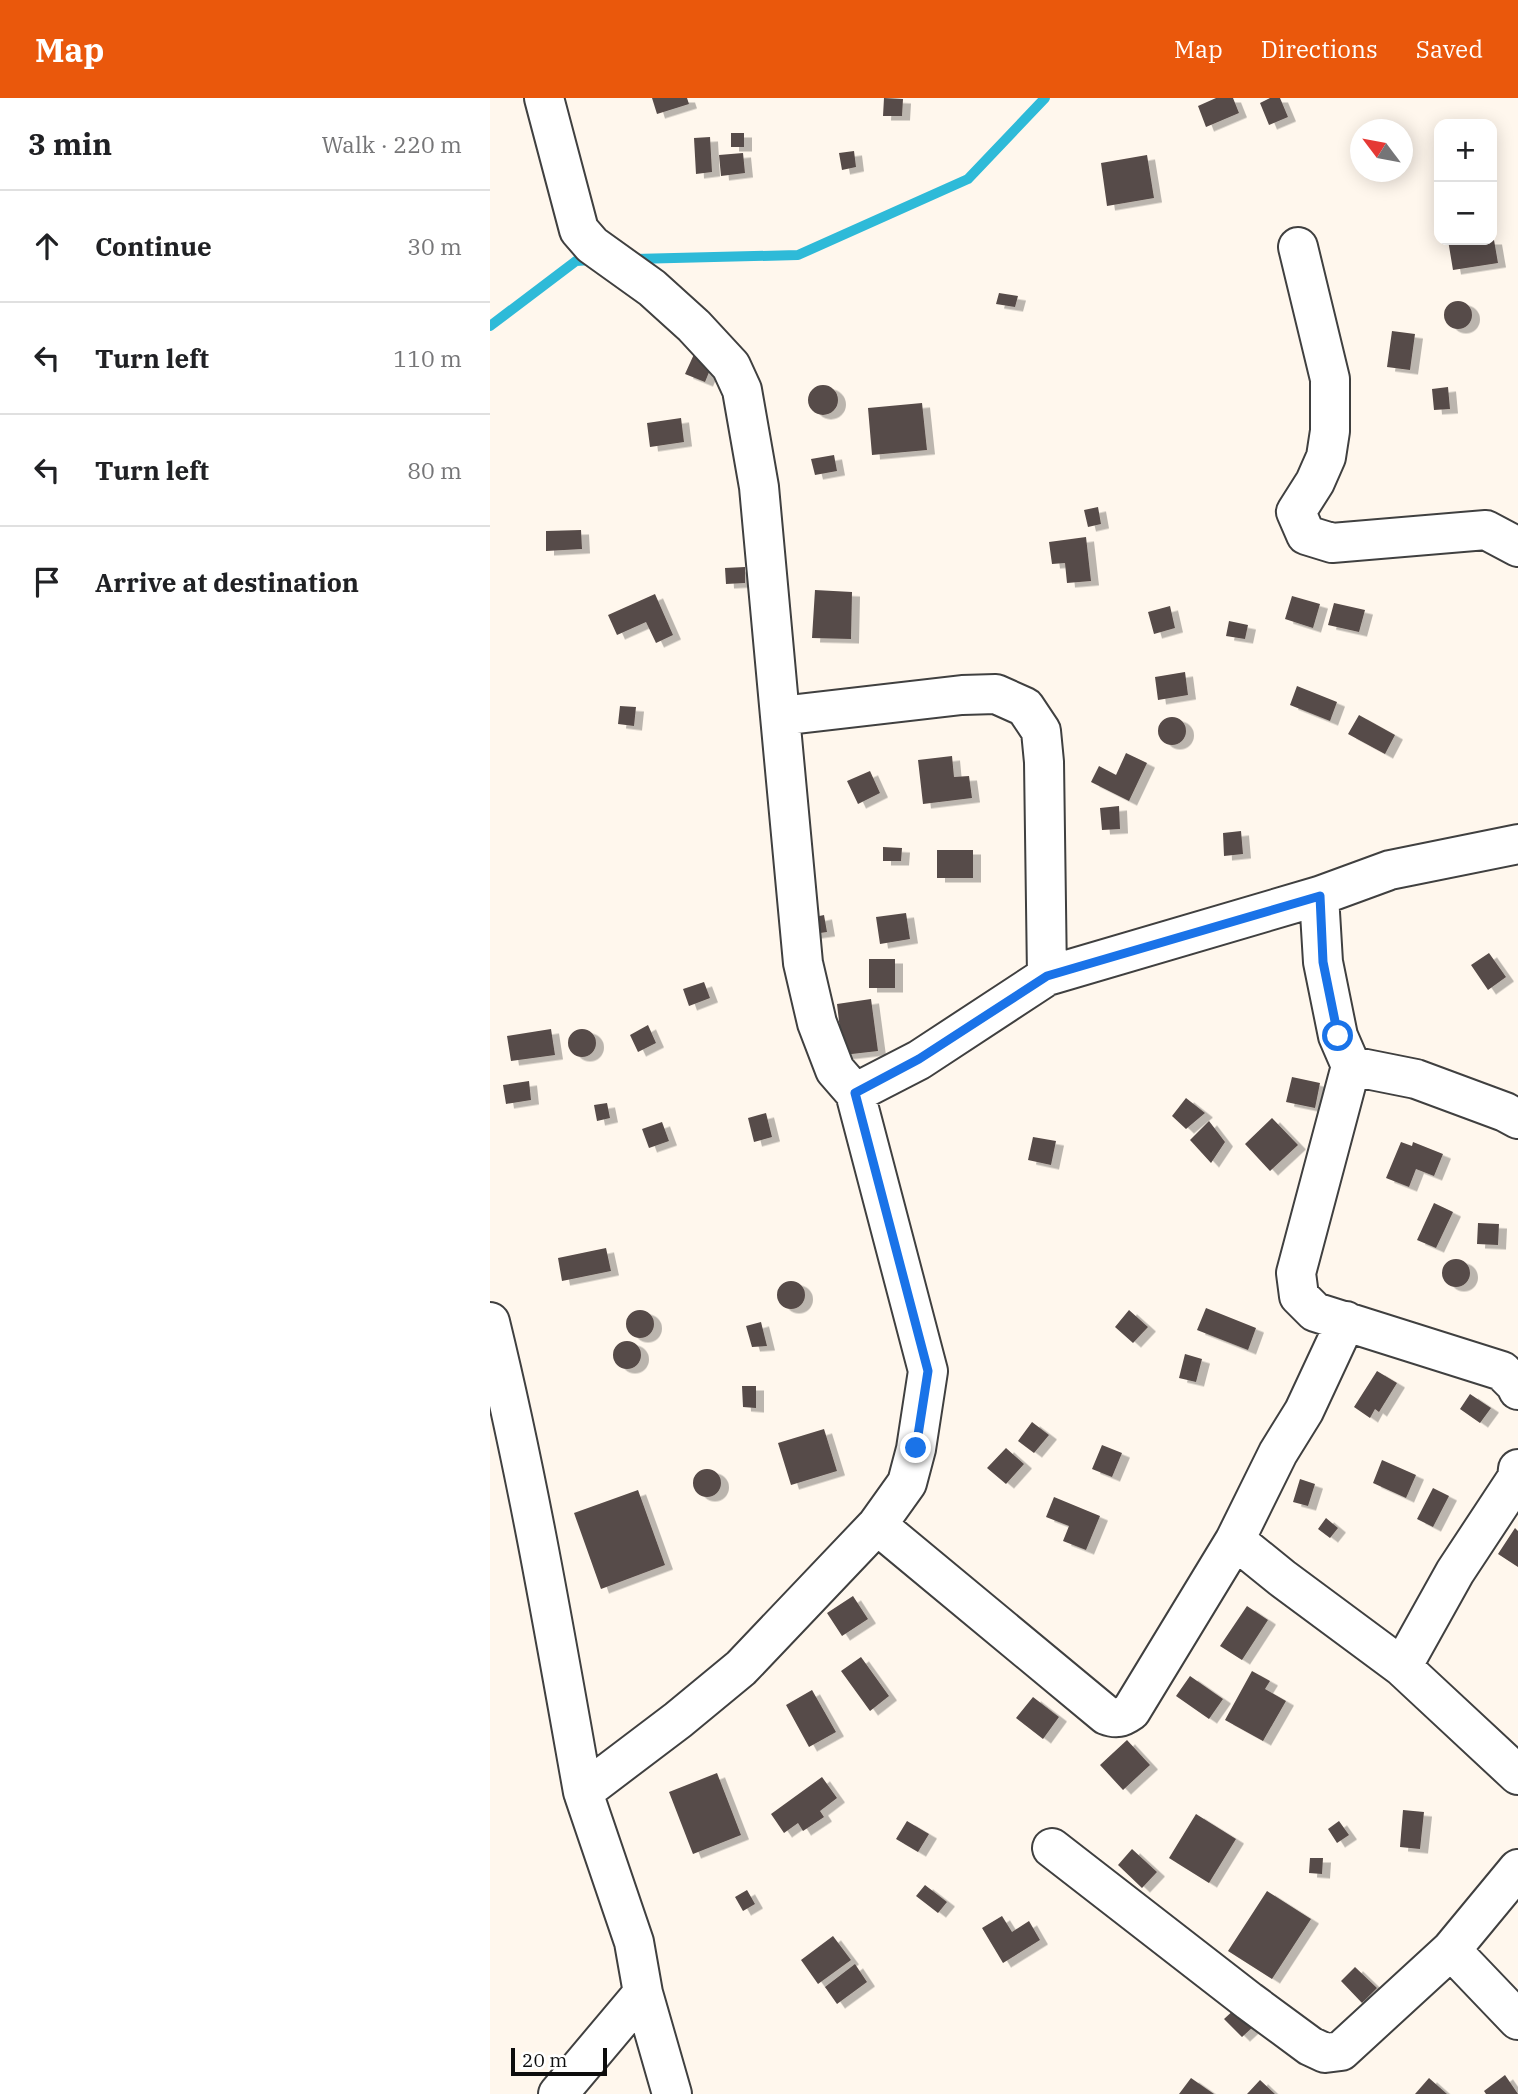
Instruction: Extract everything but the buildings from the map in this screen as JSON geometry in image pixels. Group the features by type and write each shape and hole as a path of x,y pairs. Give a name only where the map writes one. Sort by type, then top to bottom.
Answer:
{"street":[{"path":"544,98 579,230 592,245 652,288 694,326 731,366 742,390 759,486 803,963 817,1023 835,1070 855,1093 928,1371 916,1448 907,1483 877,1525 741,1668 583,1792"},
{"path":"1298,247 1331,379 1330,431 1326,457 1315,482 1296,512 1306,535 1332,543 1486,530 1518,547"},
{"path":"780,716 961,695 996,694 1025,706 1041,732 1044,762 1047,976"},
{"path":"855,1093 919,1059 1047,976 1320,896 1390,870 1518,844"},
{"path":"1320,896 1323,962 1338,1036 1351,1066 1296,1273 1299,1296 1315,1312 1503,1371 1518,1390"},
{"path":"1351,1066 1416,1079 1518,1119"},
{"path":"877,1525 1106,1715 1122,1717 1131,1712 1235,1540 1278,1453 1304,1411 1346,1321"},
{"path":"490,1322 547,1596 583,1792 634,1942 643,1993 671,2094"},
{"path":"1402,1667 1455,1572 1518,1475"},
{"path":"1235,1540 1402,1667 1518,1775"},
{"path":"1052,1848 1249,2001 1310,2046 1325,2053 1341,2051 1451,1950 1518,1869"},
{"path":"1451,1950 1518,2020"},
{"path":"558,2094 643,1993"}],"waterway":[{"path":"634,259 798,255 968,179 1045,98"},
{"path":"490,326 576,261 591,260"}],"route":[{"path":"916,1448 928,1371 855,1093 919,1059 1047,976 1320,896 1323,962 1338,1036"}]}
